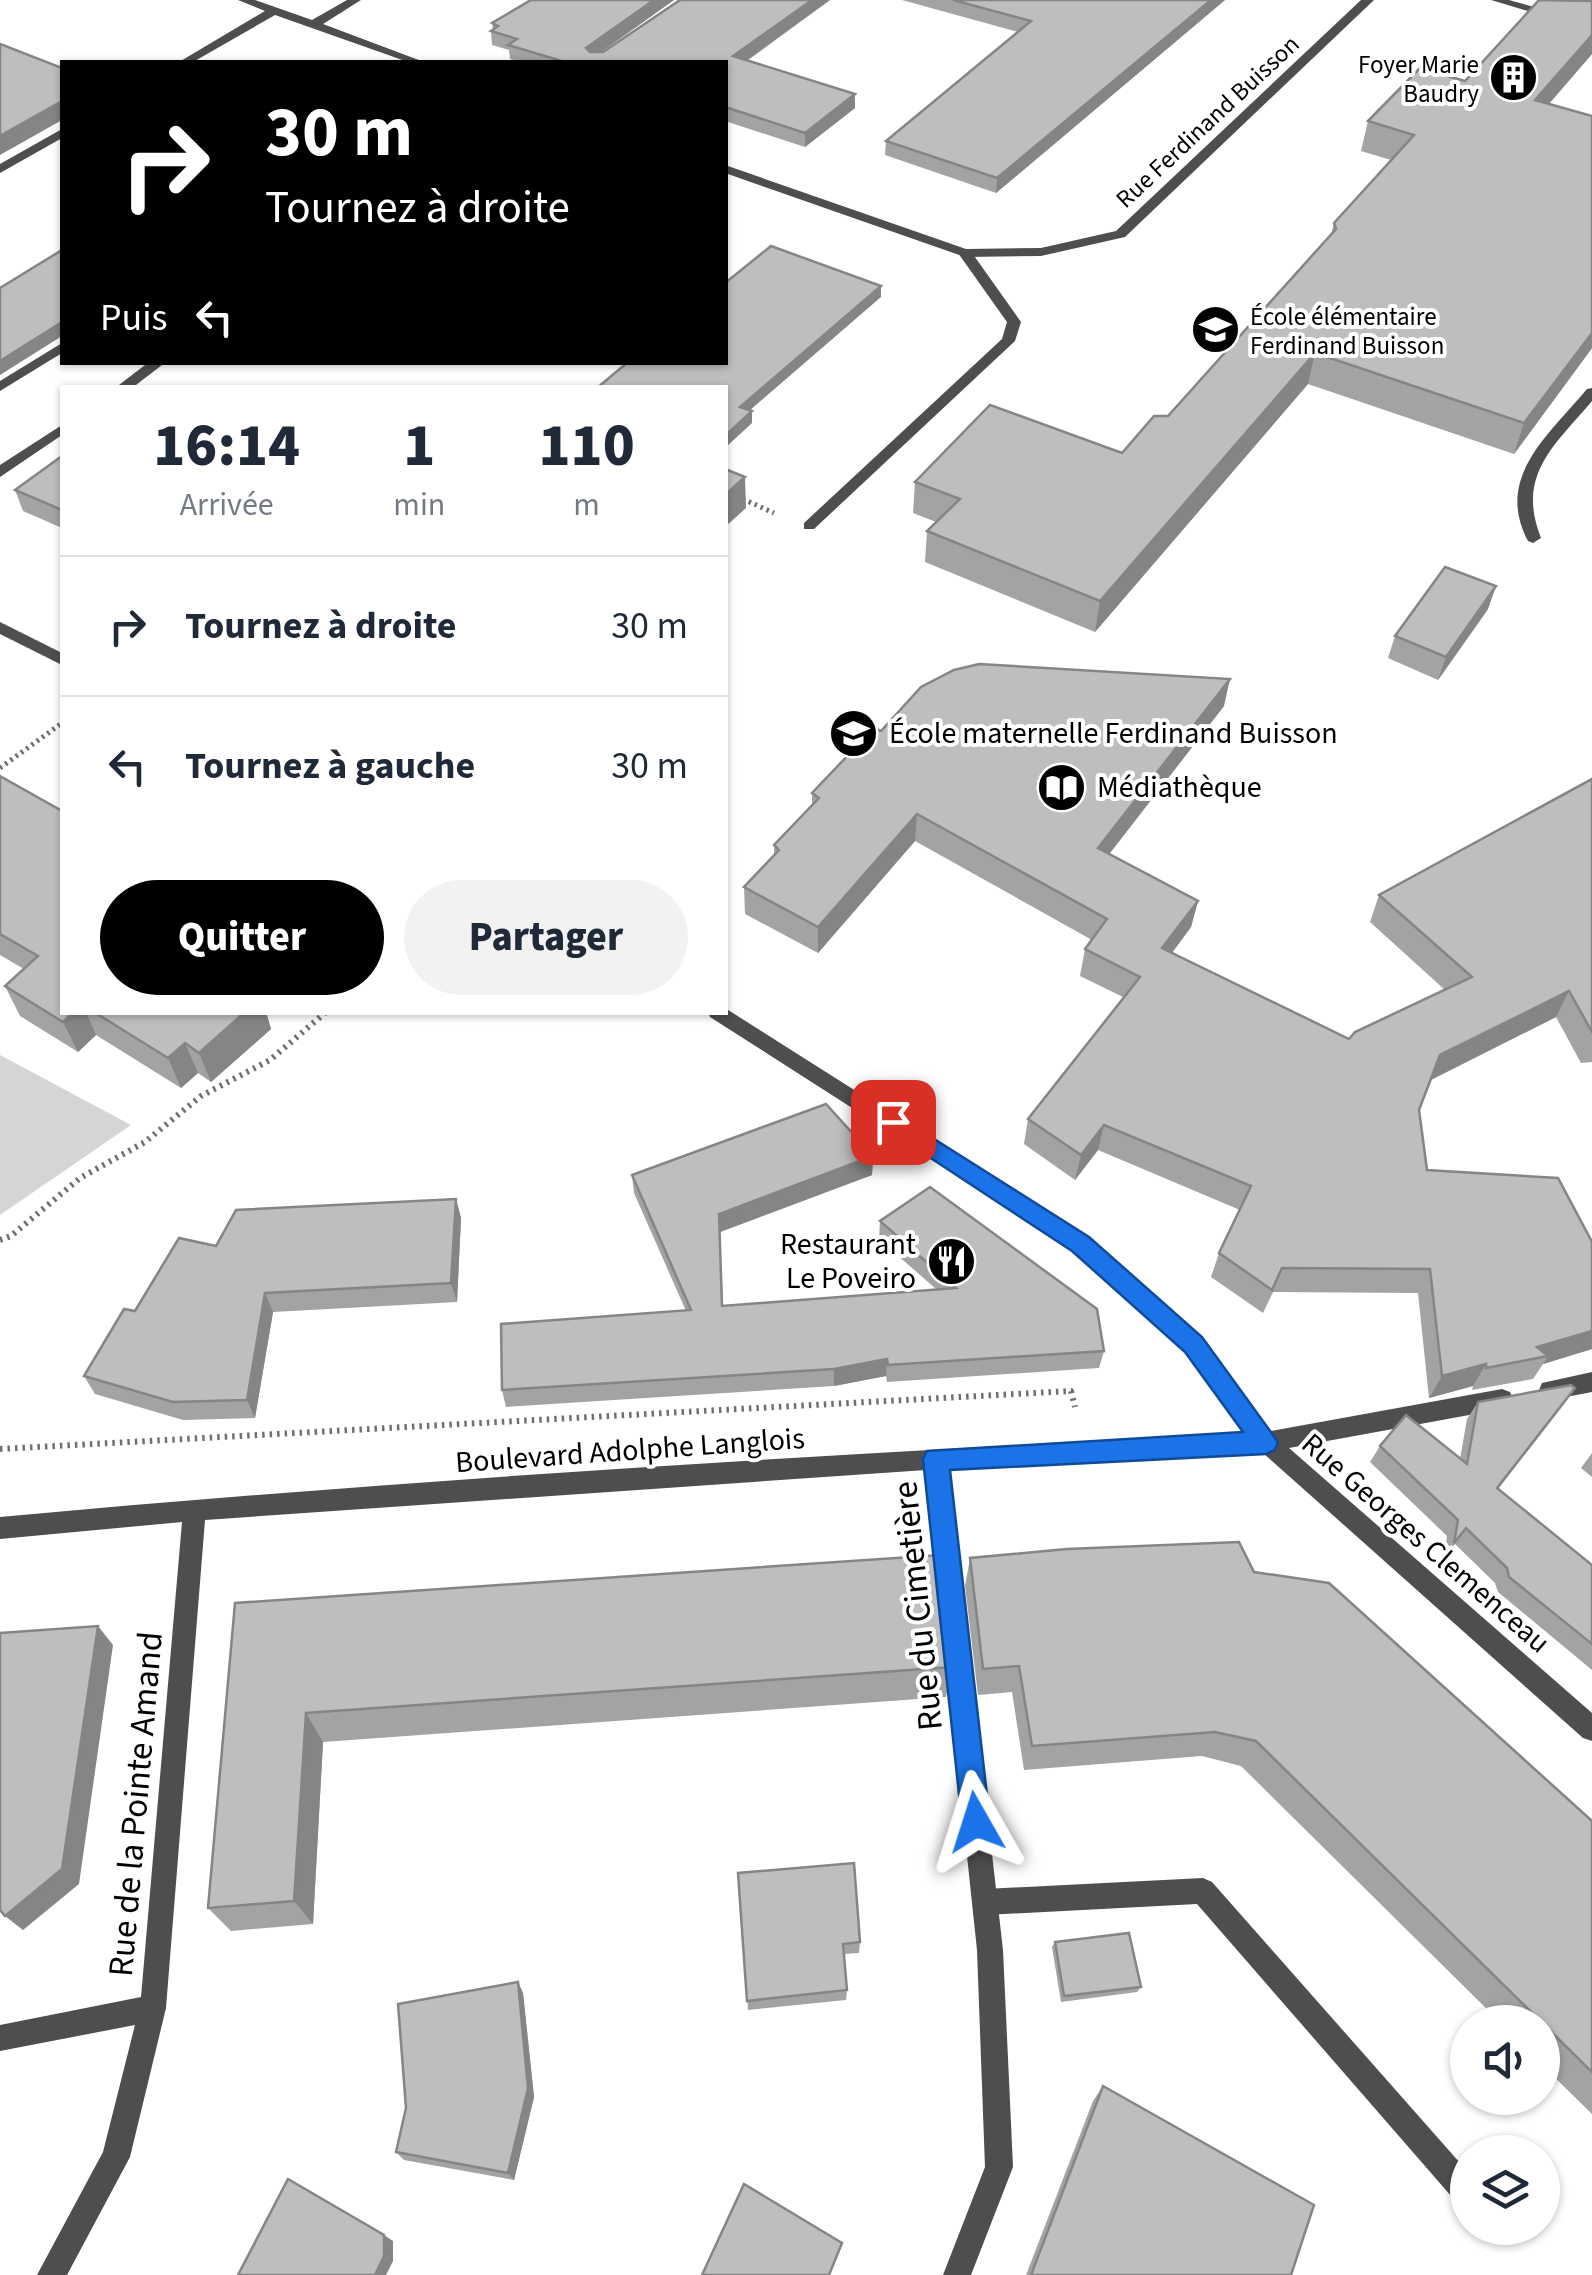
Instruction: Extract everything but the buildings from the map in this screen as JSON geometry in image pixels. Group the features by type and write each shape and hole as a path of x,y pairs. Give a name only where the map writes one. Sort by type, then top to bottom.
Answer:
{"street":[{"path":"244,0 412,60"},
{"path":"313,24 355,0"},
{"name":"Rue Ferdinand Buisson","path":"728,171 965,252 1041,252 1120,234 1368,0"},
{"path":"1497,0 1592,27"},
{"path":"188,60 274,11"},
{"path":"0,168 60,134"},
{"path":"810,526 846,488 1008,341 1014,322 965,252"},
{"path":"0,387 60,348"},
{"path":"126,385 155,365"},
{"path":"1533,538 1523,520 1520,500 1525,477 1592,392"},
{"path":"0,472 60,430"},
{"path":"0,627 60,659"},
{"name":"Rue Georges Clemenceau","path":"722,1015 1081,1244 1193,1344 1266,1442 1592,1729"},
{"name":"Boulevard Adolphe Langlois","path":"0,1528 194,1510 936,1459 1266,1442 1592,1382"},
{"name":"Rue du Cimetière","path":"936,1459 985,1902 999,2167 957,2275"},
{"name":"Rue de la Pointe Amand","path":"0,2038 153,2008 194,1510"},
{"path":"985,1902 1203,1890 1450,2173"},
{"path":"51,2275 116,2156 153,2008"}],"path":[{"path":"728,493 810,526"},
{"path":"0,768 60,723"},
{"path":"0,1240 11,1236 80,1178 145,1142 201,1096 270,1060 322,1015"},
{"path":"0,1449 1071,1391 1088,1451"}],"shaded area":[{"path":"0,1055 131,1125 0,1215"}],"place":[{"name":"Foyer Marie Baudry","path":"1514,78"},
{"name":"École élémentaire Ferdinand Buisson","path":"1215,330"},
{"name":"École maternelle Ferdinand Buisson","path":"854,733"},
{"name":"Médiathèque","path":"1062,787"},
{"name":"Restaurant Le Poveiro","path":"951,1261"}],"route":[{"path":"893,1122 1081,1244 1193,1344 1266,1442 936,1459 976,1822"}]}
